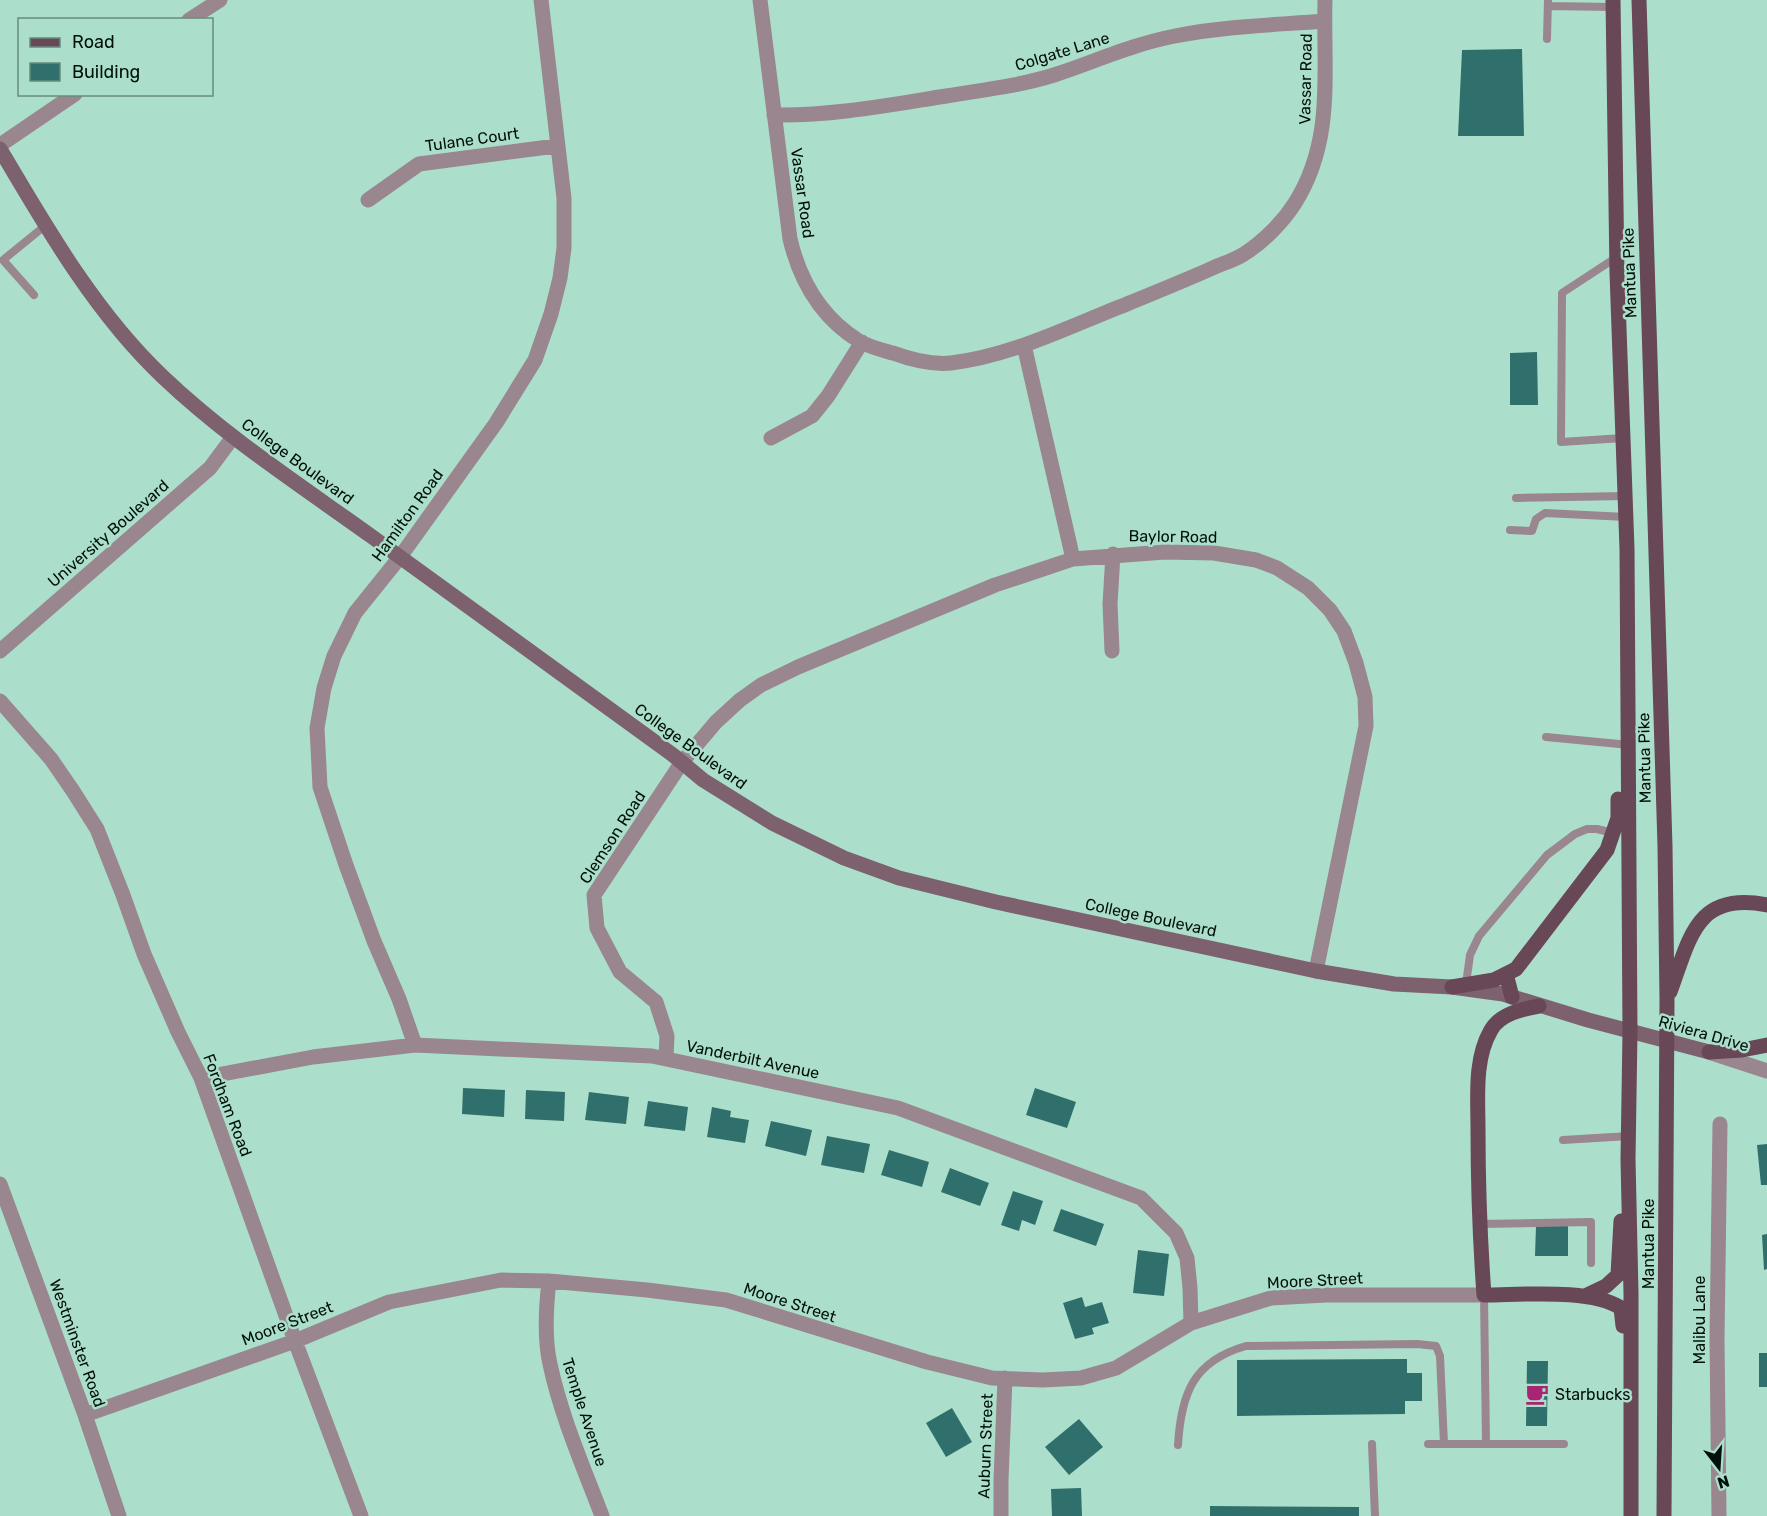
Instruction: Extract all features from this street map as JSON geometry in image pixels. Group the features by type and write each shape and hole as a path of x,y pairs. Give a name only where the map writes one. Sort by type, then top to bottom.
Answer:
{"main road":[{"name":"Mantua Pike","path":"1639,0 1660,661 1667,1000 1664,1516"},
{"name":"Mantua Pike","path":"1613,4 1617,256 1626,517 1631,1516"},
{"path":"1459,985 1494,980 1516,969 1607,850 1618,818 1619,710 1627,696"},
{"path":"1667,1000 1690,939 1706,916 1723,905 1733,902 1767,905"},
{"path":"1506,974 1512,997"},
{"path":"1539,1006 1516,1011 1498,1022 1491,1029 1483,1051 1478,1086 1479,1224 1484,1295 1585,1296 1622,1308 1623,1432 1631,1443"},
{"path":"1709,1052 1742,1050 1767,1045"},
{"path":"1585,1296 1609,1285 1618,1273 1622,1183 1628,1159"}],"street":[{"path":"192,18 220,0"},
{"name":"Hamilton Road","path":"415,1045 346,865 321,787 317,728 324,688 334,656 355,613 400,557 496,423 535,360 550,314 560,278 564,248 564,198 556,146 542,0"},
{"name":"Vassar Road","path":"760,0 790,239 795,259 808,288 825,312 841,328 861,342 920,362 949,363 977,359 1024,345 1168,287 1244,254 1271,232 1294,205 1311,173 1323,132 1325,0"},
{"name":"Colgate Lane","path":"774,115 805,116 884,106 1027,82 1053,76 1134,47 1173,36 1230,28 1325,21"},
{"path":"0,147 72,96"},
{"name":"Tulane Court","path":"368,200 419,165 556,146"},
{"name":"College Boulevard","path":"0,147 46,225 87,287 131,343 162,376 233,437 682,762 703,780 772,823 844,858 899,878 1007,904 1316,971 1394,984 1459,985 1512,997 1630,1032"},
{"path":"771,438 812,416 828,396 861,342"},
{"path":"1024,345 1073,558"},
{"name":"University Boulevard","path":"0,651 210,468 233,437"},
{"name":"Baylor Road","path":"682,762 716,722 740,700 761,686 798,667 995,585 1073,558 1113,554 1214,553 1256,560 1277,568 1308,588 1330,609 1344,631 1365,697 1366,726 1316,971"},
{"path":"1112,651 1110,604 1113,554"},
{"name":"Fordham Road","path":"0,701 51,759 97,829 144,954 201,1078 295,1341 361,1516"},
{"name":"Clemson Road","path":"666,1058 667,1036 656,1002 620,972 597,928 594,895 682,762"},
{"name":"Riviera Drive","path":"1630,1032 1709,1052 1767,1071"},
{"name":"Vanderbilt Avenue","path":"201,1078 313,1057 415,1045 652,1056 898,1108 1140,1198 1176,1233 1187,1258 1191,1323"},
{"name":"Malibu Lane","path":"1719,1516 1717,1339 1720,1124"},
{"name":"Westminster Road","path":"0,1184 85,1415 114,1515"},
{"name":"Moore Street","path":"85,1415 295,1341 388,1302 501,1280 549,1281 726,1300 927,1362 992,1378 1043,1380 1081,1378 1116,1368 1191,1323 1271,1298 1326,1295 1484,1295"},
{"name":"Temple Avenue","path":"549,1281 546,1309 549,1362 566,1418 602,1516"},
{"name":"Auburn Street","path":"1001,1516 1005,1378"}],"lane":[{"path":"1547,39 1548,3 1613,4"},
{"path":"34,295 2,257 46,225"},
{"path":"1617,256 1562,293 1561,442 1623,438"},
{"path":"1516,498 1625,496"},
{"path":"1510,530 1532,531 1536,519 1545,513 1626,517"},
{"path":"1546,737 1619,744"},
{"path":"1459,985 1479,936 1547,855 1575,834 1587,829 1613,833"},
{"path":"1563,1140 1629,1136"},
{"path":"1479,1224 1591,1222 1591,1263"},
{"path":"1484,1295 1486,1444"},
{"path":"1178,1445 1179,1420 1185,1396 1192,1382 1208,1363 1227,1351 1246,1346 1417,1344 1436,1346 1440,1356 1444,1444"},
{"path":"1372,1444 1376,1516"},
{"path":"1428,1444 1564,1444"}],"building":[{"path":"1522,49 1524,136 1458,136 1462,50"},
{"path":"1537,352 1538,405 1510,405 1510,353"},
{"path":"463,1088 505,1090 504,1117 462,1114"},
{"path":"1035,1088 1076,1102 1067,1128 1026,1115"},
{"path":"526,1090 565,1092 564,1121 525,1119"},
{"path":"589,1092 629,1097 626,1124 585,1120"},
{"path":"648,1101 688,1107 685,1131 644,1126"},
{"path":"712,1107 731,1111 730,1117 749,1120 745,1143 707,1137"},
{"path":"771,1121 812,1130 806,1156 765,1146"},
{"path":"827,1136 870,1144 864,1173 821,1165"},
{"path":"1767,1144 1767,1185 1761,1185 1757,1145"},
{"path":"889,1150 929,1162 922,1187 881,1175"},
{"path":"950,1168 989,1183 980,1206 941,1192"},
{"path":"1013,1191 1043,1201 1035,1225 1022,1220 1019,1231 1001,1225"},
{"path":"1061,1209 1104,1224 1096,1246 1053,1231"},
{"path":"1536,1226 1568,1226 1568,1256 1535,1256"},
{"path":"1767,1234 1767,1269 1764,1270 1762,1235"},
{"path":"1138,1250 1169,1254 1164,1296 1133,1293"},
{"path":"1082,1297 1085,1307 1102,1302 1109,1323 1092,1328 1094,1334 1075,1339 1063,1303"},
{"path":"1759,1353 1767,1353 1767,1387 1759,1387"},
{"path":"1407,1359 1407,1373 1422,1373 1422,1401 1405,1401 1405,1414 1237,1416 1237,1360"},
{"name":"Starbucks","path":"1527,1361 1548,1361 1547,1426 1526,1426"},
{"path":"952,1408 972,1442 946,1457 926,1423"},
{"path":"1079,1419 1103,1447 1069,1475 1045,1447"},
{"path":"1081,1488 1082,1516 1052,1516 1051,1489"},
{"path":"1210,1506 1359,1507 1359,1516 1210,1516"}],"place":[{"name":"Starbucks","path":"1537,1394"}]}
